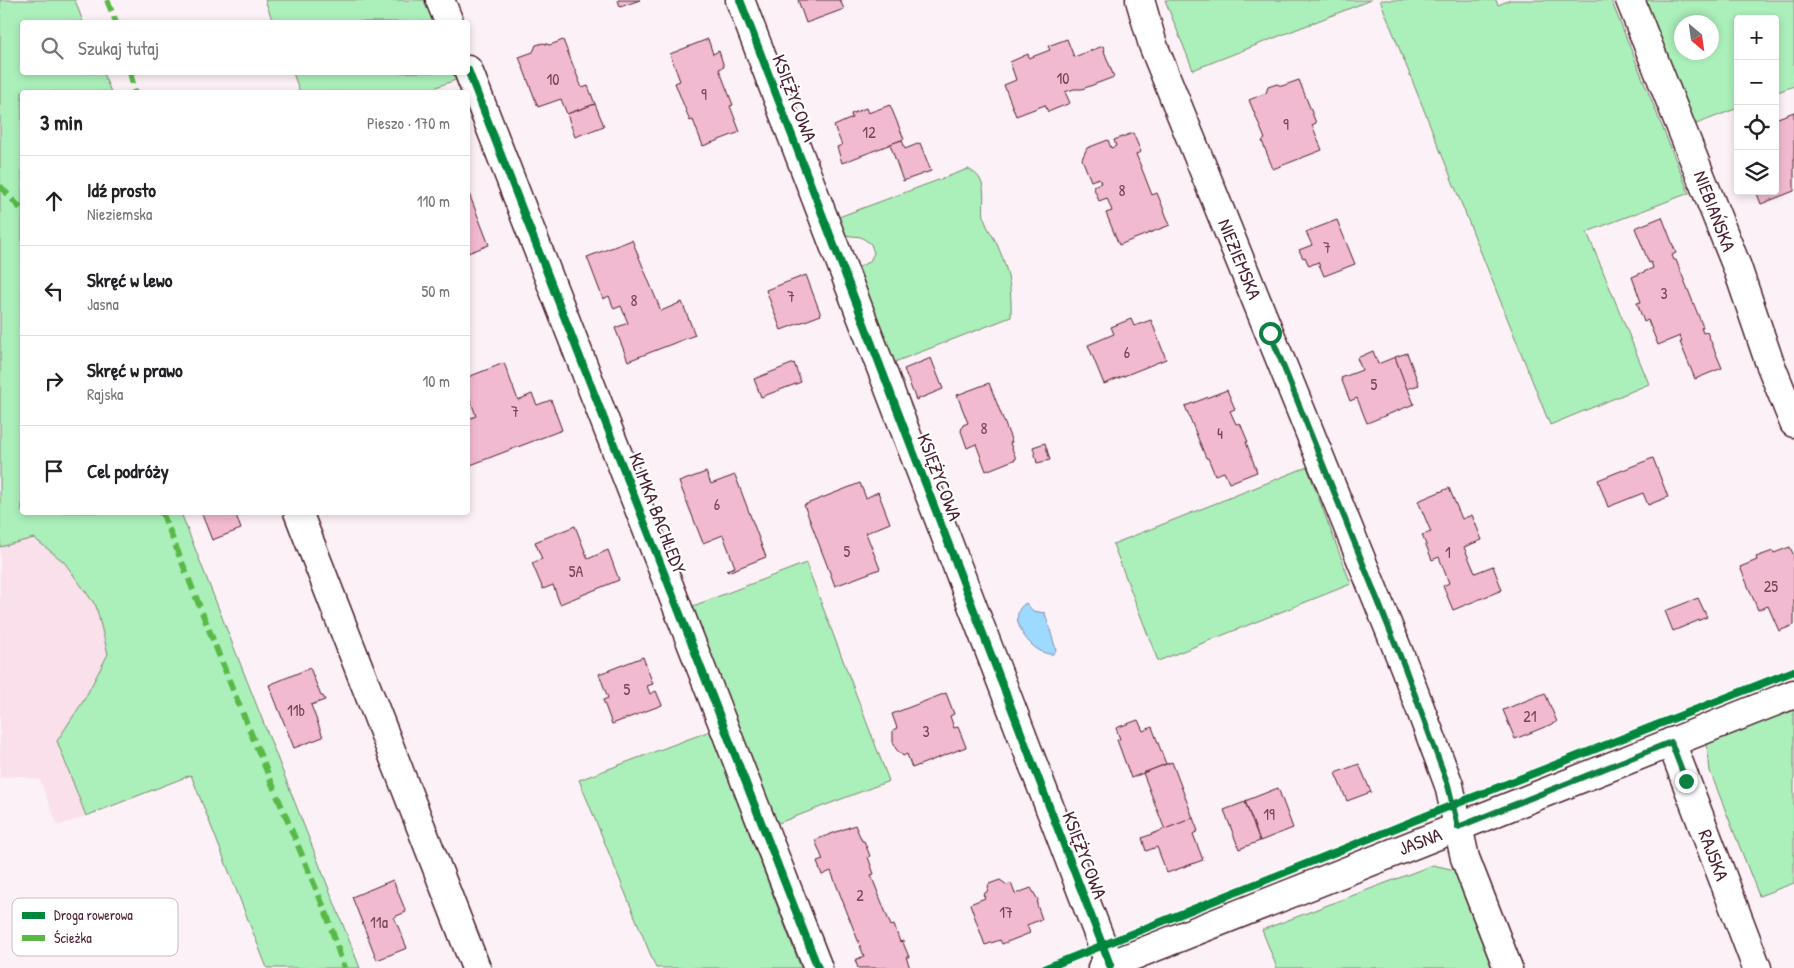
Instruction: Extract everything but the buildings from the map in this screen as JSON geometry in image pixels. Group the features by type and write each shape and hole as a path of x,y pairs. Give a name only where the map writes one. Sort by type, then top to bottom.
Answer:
{"street":[{"path":"440,0 448,20"},
{"name":"KSIĘŻYCOWA","path":"740,0 1106,966"},
{"name":"NIEZIEMSKA","path":"1140,0 1153,45 1405,668 1448,785 1465,858 1508,968"},
{"name":"NIEBIAŃSKA","path":"1630,0 1734,258 1769,362 1794,424"},
{"name":"KLIMKA BACHLEDY","path":"470,75 818,968"},
{"path":"299,515 476,968"},
{"name":"JASNA","path":"1106,966 1794,694"},
{"name":"RAJSKA","path":"1671,742 1757,968"}],"shaded area":[{"path":"34,538 64,562 96,606 108,654 84,700 57,741 86,816 58,826 40,780 20,776 0,778 0,547"}],"green space":[{"path":"0,0 75,0 82,20 20,20 20,75 104,75 110,90 20,90 20,515 182,515 360,968 267,968 191,775 86,816 57,741 84,700 108,654 96,606 64,562 34,538 0,547"},
{"path":"265,0 431,0 438,20 272,20"},
{"path":"1165,0 1371,0 1193,70"},
{"path":"1380,0 1496,0 1498,5 1510,0 1611,0 1689,193 1587,232 1649,384 1550,425"},
{"path":"1642,0 1794,0 1794,86 1779,92 1779,15 1734,15 1734,110 1691,126"},
{"path":"294,75 457,75 458,79 428,90 299,90"},
{"path":"968,169 978,176 982,184 985,221 998,245 1007,274 1011,299 1011,317 892,363 856,269 870,261 874,253 871,244 861,237 843,235 836,218"},
{"path":"1307,467 1351,584 1158,661 1113,544"},
{"path":"806,563 889,781 776,824 693,606"},
{"path":"1794,709 1794,883 1759,896 1710,771 1707,744"},
{"path":"710,731 801,968 656,968 579,780"},
{"path":"1433,865 1455,870 1494,968 1277,968 1262,930"}],"water":[{"path":"1026,603 1033,611 1045,613 1056,650 1053,654 1037,649 1023,634 1018,617 1020,609"}],"marked path":[{"path":"107,0 115,20"},
{"path":"131,75 134,90"},
{"path":"0,186 20,208"},
{"path":"163,515 235,695 327,915 344,968"}],"cycle path":[{"path":"740,0 1110,965"},
{"path":"470,75 818,968"},
{"path":"1046,968 1794,671"}],"route":[{"path":"1270,333 1405,668 1448,785 1458,827 1671,742 1686,781"}]}
